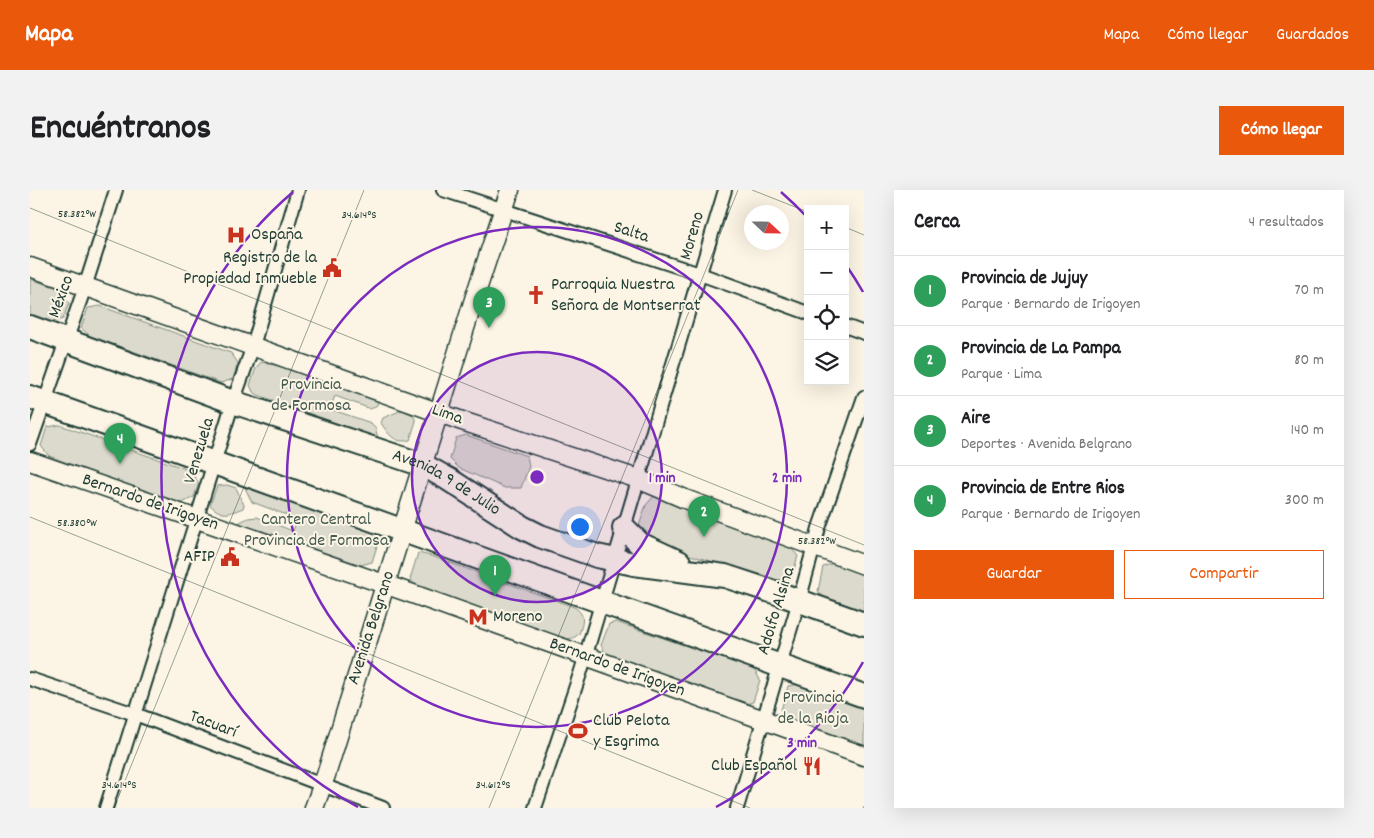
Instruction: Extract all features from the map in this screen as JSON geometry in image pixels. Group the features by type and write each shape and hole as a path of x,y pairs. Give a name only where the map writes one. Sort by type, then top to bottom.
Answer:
{"highway":[{"name":"Avenida 9 de Julio","path":"30,327 233,402 423,465 522,527 540,536 613,561 740,580 864,624"},
{"path":"37,400 864,696"},
{"path":"624,528 640,544 703,573"}],"street":[{"name":"México","path":"30,444 37,400 66,340 116,190"},
{"name":"Venezuela","path":"106,808 233,402 253,346 298,190"},
{"name":"Salta","path":"443,190 700,274 804,312"},
{"name":"Avenida Belgrano","path":"314,808 404,530 439,412 510,190"},
{"name":"Moreno","path":"535,808 581,671 725,190"},
{"name":"Lima","path":"30,267 439,412 638,479 685,499 864,564"},
{"path":"849,327 864,333"},
{"name":"Adolfo Alsina","path":"737,808 819,528 864,397"},
{"name":"Bernardo de Irigoyen","path":"30,461 864,756"},
{"name":"Tacuarí","path":"30,679 135,714 383,808"}],"green space":[{"path":"30,279 61,289 69,303 63,319 49,323 30,316"},
{"path":"100,306 231,353 238,363 233,379 221,383 90,336 81,328 88,308"},
{"name":"Provincia de Formosa","path":"261,362 287,368 375,396 378,401 377,405 371,409 335,396 330,409 371,423 375,427 378,438 253,392 250,385 256,368"},
{"name":"Provincia de Formosa","path":"402,410 413,415 416,421 410,440 405,441 393,438 381,423 383,418"},
{"path":"60,425 189,470 199,483 194,497 178,505 49,456 41,446 47,427"},
{"path":"466,435 527,456 529,466 521,488 505,488 459,468 450,459 456,438"},
{"name":"Cantero Central Provincia de Formosa","path":"227,485 236,488 244,505 243,508 233,512 222,513 210,505 217,486"},
{"name":"Cantero Central Provincia de Formosa","path":"244,486 370,529 378,534 378,543 372,562 361,565 236,524 248,518 257,517 293,531 297,519 252,502"},
{"path":"654,496 662,497 788,545 798,556 791,579 775,580 656,545 638,529 646,505"},
{"path":"418,553 574,607 582,616 579,634 573,638 566,639 415,585 410,579"},
{"path":"833,563 864,574 864,614 825,599 818,591 823,567"},
{"path":"616,622 751,668 756,672 760,680 753,702 746,704 605,653 601,645 609,624"},
{"name":"Provincia de la Rioja","path":"799,684 864,707 864,746 787,718 781,710 788,686"}],"place":[{"name":"Ospaña","path":"236,235"},
{"name":"Registro de la Propiedad Inmueble","path":"332,268"},
{"name":"Parroquia Nuestra Señora de Montserrat","path":"536,295"},
{"name":"Aire","path":"489,328"},
{"name":"Provincia de Entre Rios","path":"120,464"},
{"name":"Provincia de La Pampa","path":"704,537"},
{"name":"AFIP","path":"230,557"},
{"name":"Provincia de Jujuy","path":"495,596"},
{"name":"Moreno","path":"478,617"},
{"name":"Club Pelota y Esgrima","path":"578,731"},
{"name":"Club Español","path":"812,766"}]}
